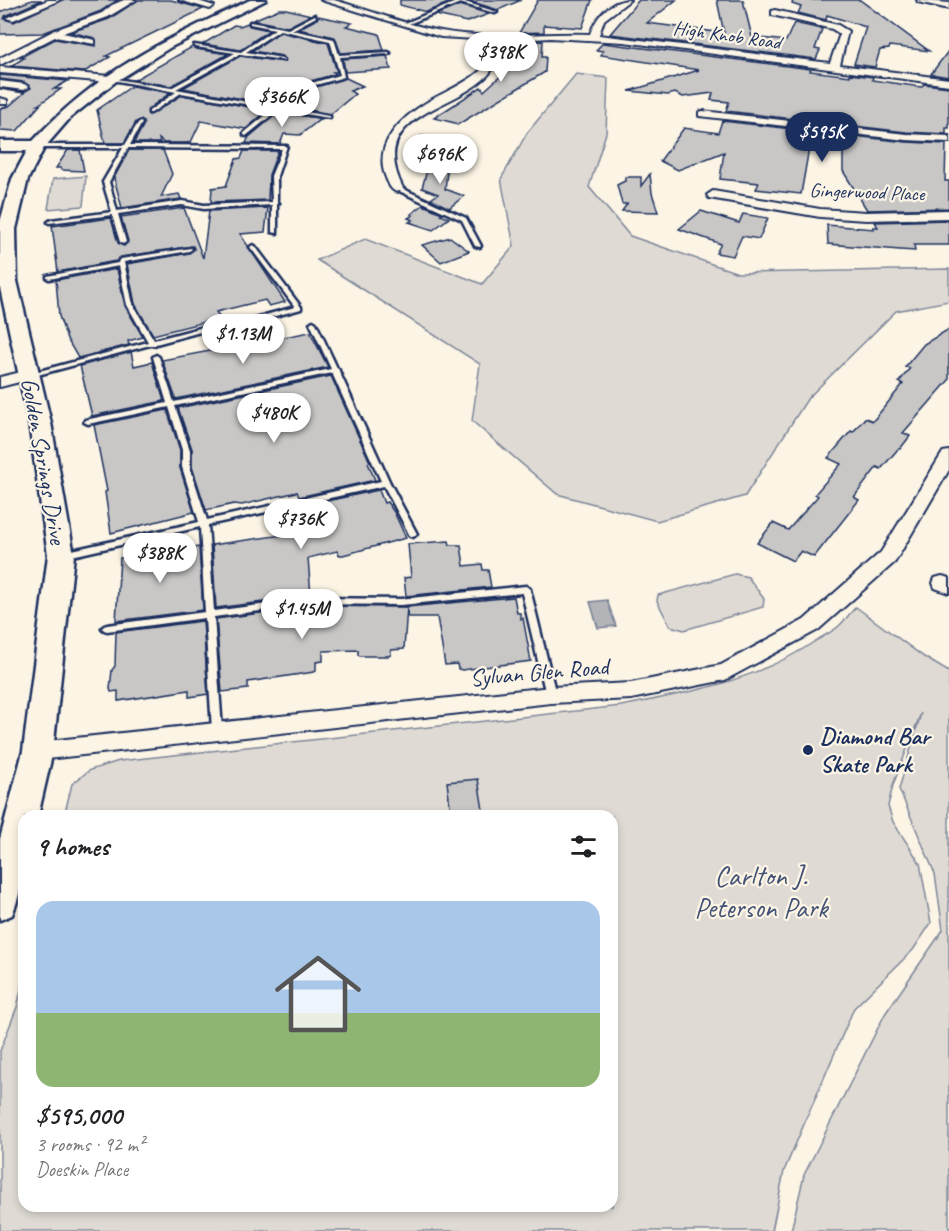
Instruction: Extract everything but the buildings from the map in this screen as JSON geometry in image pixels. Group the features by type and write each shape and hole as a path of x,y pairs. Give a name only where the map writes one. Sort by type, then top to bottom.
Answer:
{"main road":[{"name":"Golden Springs Drive","path":"24,810 39,751 61,555 30,375 8,281 7,229 20,178 37,146 65,115 110,79 166,44 260,0"},
{"path":"0,146 37,146"},
{"name":"Golden Springs Drive","path":"0,904 18,833"}],"street":[{"path":"10,18 56,0"},
{"path":"0,62 54,34 105,15 115,7 132,0"},
{"path":"183,0 210,6"},
{"name":"High Knob Road","path":"325,0 338,1 441,34 496,38 550,35 594,36 949,82"},
{"path":"594,36 600,19 626,0"},
{"path":"921,0 949,6"},
{"path":"775,14 835,27 845,33 834,67"},
{"path":"54,34 92,42"},
{"path":"397,188 388,174 387,150 401,127 428,106 461,89 484,72 493,57 496,38"},
{"path":"22,50 39,52"},
{"path":"0,70 110,79"},
{"path":"0,84 24,87"},
{"path":"703,114 906,137 949,139"},
{"name":"Gingerwood Place","path":"713,195 820,213 866,216 949,214"},
{"path":"0,382 30,375"},
{"name":"Sylvan Glen Road","path":"39,751 551,694 632,691 725,672 811,625 888,557 949,456"}],"lane":[{"path":"405,24 457,1 495,12"},
{"path":"288,31 315,16"},
{"path":"246,134 303,87 342,76 332,40 251,23"},
{"path":"171,90 198,73 213,70 279,29"},
{"path":"196,46 282,59"},
{"path":"337,56 388,53"},
{"path":"110,79 328,117"},
{"path":"150,112 178,92"},
{"path":"123,242 106,182 140,123"},
{"path":"37,146 285,147 274,176 275,232"},
{"path":"397,188 465,219 478,246"},
{"path":"51,222 182,203 204,207 276,203"},
{"path":"30,375 215,326 232,326 299,308 253,247"},
{"path":"153,344 130,305 121,261 189,249"},
{"path":"49,276 122,264"},
{"path":"313,323 386,483 413,534"},
{"path":"156,357 186,450 186,467 204,525 218,730"},
{"path":"88,422 336,370"},
{"path":"61,555 386,483"},
{"path":"107,628 313,601 401,602 526,590 551,694"}],"green space":[{"path":"576,74 608,78 606,133 589,187 630,236 738,273 949,269 949,301 896,311 808,398 745,496 657,521 557,494 472,421 480,364 317,260 365,239 482,284 514,246 501,179 527,133"},
{"path":"86,176 83,206 48,209 53,179"},
{"path":"735,574 748,577 764,599 763,607 684,630 670,626 657,601 658,595"},
{"name":"Carlton J. Peterson Park","path":"856,607 924,657 949,672 949,1231 791,1231 804,1175 885,1014 943,930 935,874 899,789 921,713 893,785 888,806 893,822 920,863 931,923 913,950 854,1008 784,1171 772,1231 0,1231 0,1051 18,1003 18,1212 618,1212 618,810 66,810 72,784 90,770 119,761 621,706 672,696 723,683 771,665 795,654 842,623"}],"shaded area":[{"path":"607,600 616,626 598,628 590,602"}],"place":[{"name":"Diamond Bar Skate Park","path":"808,750"}]}
